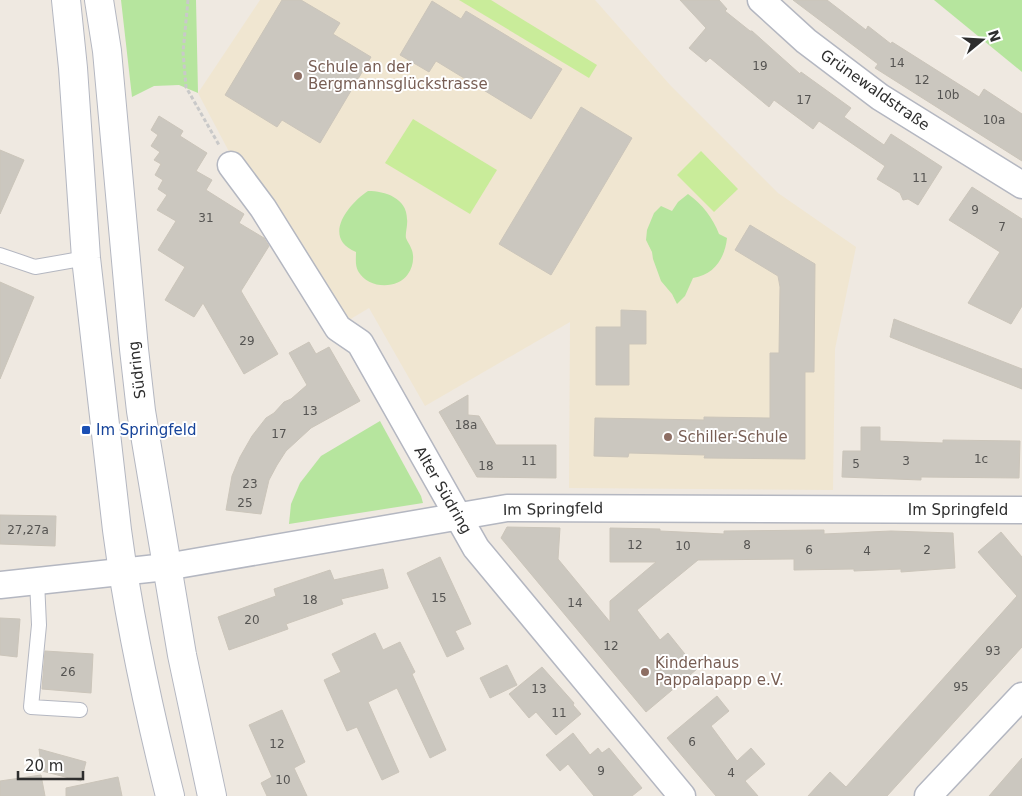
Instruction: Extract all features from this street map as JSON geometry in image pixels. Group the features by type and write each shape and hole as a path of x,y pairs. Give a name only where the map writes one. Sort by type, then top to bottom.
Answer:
{"main road":[{"path":"66,0 73,68 86,258 109,470 123,573 148,703 170,796"},
{"name":"Südring","path":"99,0 107,51 141,412 166,567 212,796"}],"street":[{"name":"Grünewaldstraße","path":"761,0 806,41 880,97 1022,185"},
{"name":"Alter Südring","path":"231,165 263,208 338,328 360,343 476,548 682,796"},
{"name":"Im Springfeld","path":"0,585 166,567 508,508 1022,510"},
{"path":"928,796 1022,696"}],"lane":[{"path":"0,255 34,267 86,258"},
{"path":"37,582 39,625 32,707 80,710"}],"path":[{"path":"188,0 183,52 186,87 231,165"}],"shaded area":[{"path":"260,0 595,0 671,86 778,193 856,247 835,349 833,490 569,488 570,322 425,406 369,308 344,323 235,163 198,93"}],"green space":[{"path":"121,0 196,0 198,93 179,85 154,86 132,97"},
{"path":"459,0 491,0 597,65 589,78"},
{"path":"934,0 1022,0 1022,72"},
{"path":"413,119 497,170 470,214 385,163"},
{"path":"701,151 738,189 714,212 677,175"},
{"path":"368,191 381,192 394,197 406,212 406,238 412,251 412,265 410,271 403,279 390,285 375,284 363,277 356,266 356,252 346,246 341,239 339,230 346,213 352,204"},
{"path":"688,194 698,202 714,222 719,234 727,238 721,259 707,273 693,278 685,296 677,304 672,294 661,281 652,252 646,240 647,230 654,213 661,206 672,211 678,202"},
{"path":"380,421 423,503 289,524 291,504 300,483 321,456"}],"building":[{"name":"Schule an der Bergmannsglückstrasse","path":"282,0 301,0 340,23 333,34 371,57 320,143 282,120 277,127 225,95"},
{"path":"680,0 719,0 727,9 725,11 752,31 800,74 801,72 851,108 844,117 884,145 891,134 942,167 918,205 908,199 903,200 900,193 877,179 885,166 819,121 813,129 774,100 769,107 710,58 706,62 689,48 706,28"},
{"path":"793,0 827,0 866,30 868,26 891,44 892,42 979,97 984,89 1022,114 1022,161 875,68 878,64"},
{"path":"432,1 461,19 466,11 562,69 531,119 436,61 429,72 400,55"},
{"path":"581,107 632,138 551,275 499,244"},
{"path":"159,116 183,131 180,136 207,153 196,171 212,180 206,190 244,214 239,223 264,238 269,246 241,291 278,354 244,374 203,303 194,317 165,300 185,267 158,250 176,221 157,210 167,195 158,189 163,180 155,175 161,164 154,160 160,152 151,146 158,135 151,130"},
{"path":"0,150 24,160 0,214"},
{"path":"972,187 1022,219 1022,306 1011,324 968,303 1000,252 949,220"},
{"path":"750,225 815,264 814,372 805,372 805,459 704,458 705,455 629,453 628,457 594,456 595,418 704,420 704,417 770,418 770,353 779,353 780,287 778,276 735,250"},
{"path":"0,282 34,297 0,379"},
{"path":"621,310 646,311 646,344 629,344 629,385 596,385 596,327 621,327"},
{"path":"894,319 1022,369 1022,389 890,337"},
{"path":"309,342 316,354 329,347 360,401 311,428 286,451 269,480 261,514 226,510 232,476 252,436 266,418 307,385 289,353"},
{"path":"468,395 468,415 479,416 496,445 556,445 556,478 477,477 439,412"},
{"path":"861,427 880,427 880,441 943,443 943,440 1020,441 1019,478 921,477 921,480 842,477 843,451 861,451"},
{"path":"0,515 56,516 55,546 0,544"},
{"path":"507,527 560,528 558,559 610,622 610,601 656,562 610,562 610,528 660,529 660,531 724,534 724,531 824,530 824,534 891,531 953,533 955,568 901,572 901,569 854,571 854,569 794,570 794,559 698,560 637,610 660,640 668,633 697,669 646,712 501,538"},
{"path":"1001,532 1022,557 1022,647 887,796 808,796 830,772 846,787 1017,596 978,552"},
{"path":"440,557 471,624 455,631 464,649 447,657 407,573"},
{"path":"383,569 388,588 341,599 343,604 286,624 288,629 229,650 218,617 276,596 274,589 330,570 334,580"},
{"path":"0,618 20,619 17,657 0,655"},
{"path":"375,633 383,650 400,642 415,672 412,674 446,750 430,758 397,688 368,702 399,772 382,780 357,727 347,731 324,680 341,672 332,654"},
{"path":"45,651 93,654 91,693 42,689"},
{"path":"507,665 517,685 490,698 480,678"},
{"path":"542,667 574,703 573,705 581,714 556,735 536,712 529,718 509,694"},
{"path":"717,696 729,711 711,726 737,761 751,748 765,764 745,781 758,796 716,796 667,738"},
{"path":"282,710 305,762 294,768 307,796 267,796 261,783 272,777 249,725"},
{"path":"573,733 590,755 598,748 602,753 609,748 642,788 632,796 594,796 568,764 560,771 546,755"},
{"path":"39,749 86,762 81,781 42,771"},
{"path":"1022,758 1022,796 989,796"},
{"path":"41,775 45,796 0,796 0,781"},
{"path":"118,777 122,796 66,796 66,788"}],"place":[{"name":"Schule an der Bergmannsglückstrasse","path":"298,76"},
{"name":"Im Springfeld","path":"86,430"},
{"name":"Schiller-Schule","path":"668,437"},
{"name":"Kinderhaus Pappalapapp e.V.","path":"645,672"}]}
